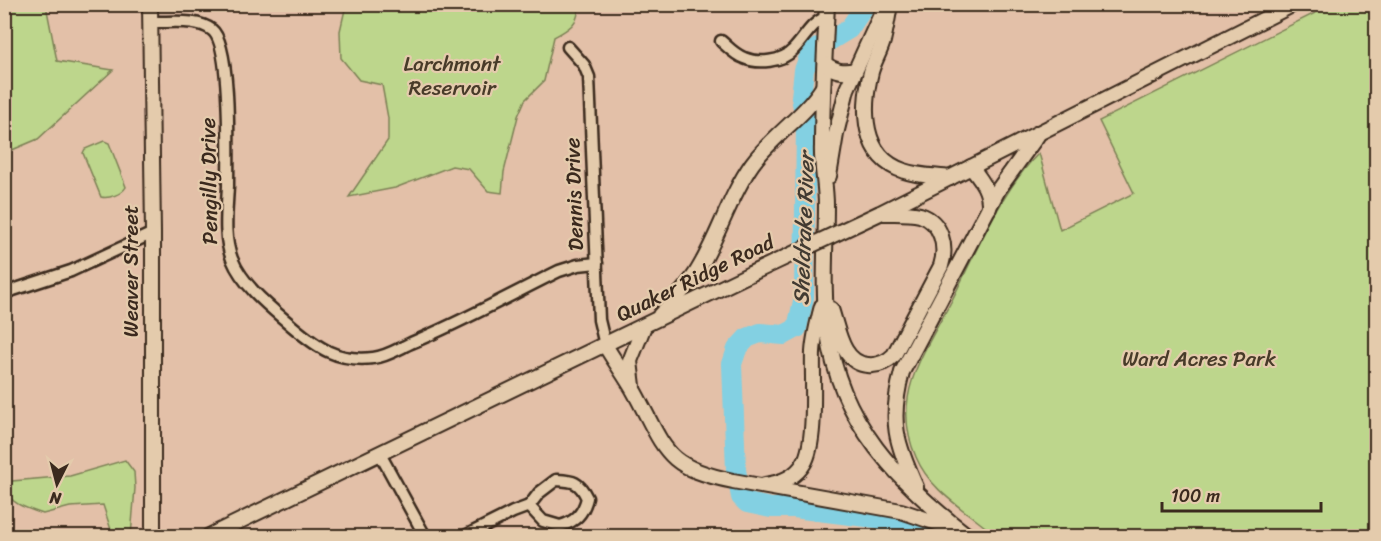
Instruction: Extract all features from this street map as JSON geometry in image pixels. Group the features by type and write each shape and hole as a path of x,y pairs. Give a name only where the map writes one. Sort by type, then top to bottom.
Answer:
{"street":[{"name":"Weaver Street","path":"150,4 153,537"},
{"path":"826,202 839,117 855,70 888,4"},
{"path":"888,4 882,44 871,70 867,94 866,120 869,138 878,154 893,166 913,173 950,178"},
{"name":"Quaker Ridge Road","path":"209,537 880,213 1294,4"},
{"path":"827,11 822,148 826,202 825,290 830,347 845,399 876,449 919,494 964,533"},
{"path":"721,41 743,58 774,60 790,54 827,11"},
{"name":"Pengilly Drive","path":"150,22 200,23 213,30 217,36 225,69 229,251 241,275 266,303 316,346 346,358 375,358 429,336 559,271 578,265 597,263"},
{"name":"Dennis Drive","path":"568,47 584,65 588,77 599,320 605,345"},
{"path":"825,57 836,71 855,70"},
{"path":"634,391 630,362 649,323 698,271 741,181 761,152 812,103 824,86"},
{"path":"919,494 897,441 895,412 898,386 908,360 989,208 1007,177 1040,133"},
{"path":"970,167 985,185 989,208"},
{"path":"825,290 842,343 849,357 855,362 870,366 884,363 894,355 941,266 944,251 941,234 926,218 912,214 880,213"},
{"path":"4,293 70,271 153,233"},
{"path":"757,485 777,483 790,477 801,467 808,455 811,443 813,349 825,290"},
{"path":"605,345 634,391 658,440 687,468 733,482 895,510 964,533"},
{"path":"380,454 425,537"},
{"path":"465,537 529,506 545,487 556,480 572,481 582,488 587,498 582,511 576,518 560,526 543,521 529,506"}],"green space":[{"path":"5,4 46,5 57,61 113,70 38,139 5,153"},
{"name":"Larchmont Reservoir","path":"346,5 577,5 575,21 554,37 544,81 525,100 518,116 504,172 502,193 488,191 469,169 452,166 395,188 349,197 388,140 388,118 382,85 359,80 341,58 340,31"},
{"name":"Ward Acres Park","path":"1331,5 1376,5 1376,536 996,536 951,501 923,470 911,443 907,413 911,386 920,361 1001,204 1039,153 1060,230 1134,193 1099,121"},
{"path":"104,141 109,143 126,187 111,197 101,197 83,153 85,149"},
{"path":"125,460 134,472 131,536 113,536 103,505 70,507 43,514 15,502 5,489 12,481 70,476"}],"waterway":[{"name":"Sheldrake River","path":"866,4 849,29 811,52 804,70 801,97 806,124 804,297 797,328 784,335 760,333 747,338 737,349 732,364 736,470 741,497 747,503 771,508 794,508 875,518 924,536"}]}
